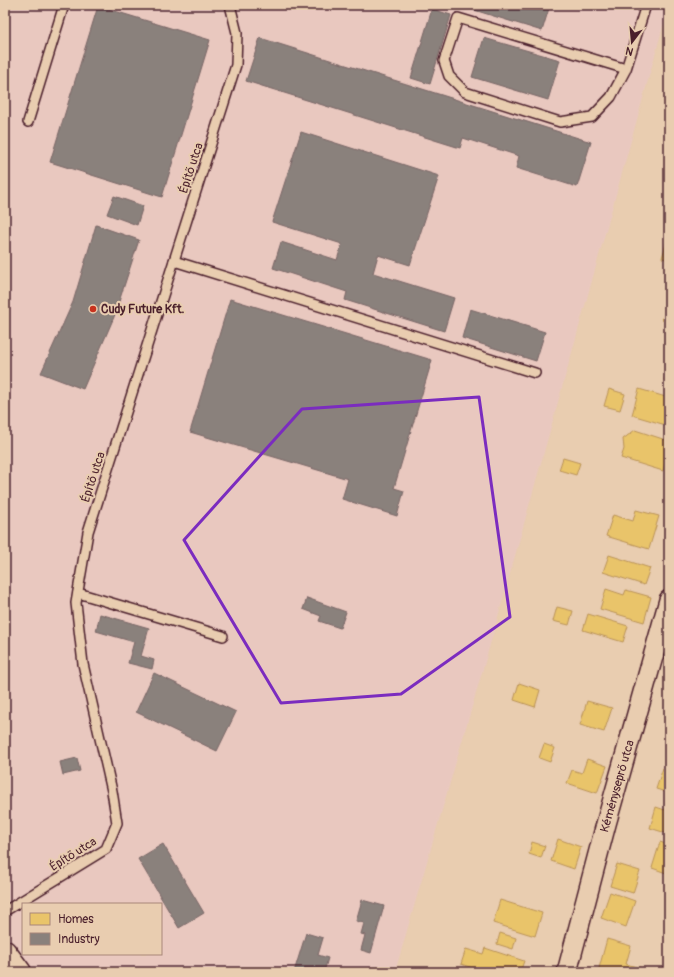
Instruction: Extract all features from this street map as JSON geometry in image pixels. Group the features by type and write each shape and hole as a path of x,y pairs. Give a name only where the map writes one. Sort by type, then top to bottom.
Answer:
{"main road":[{"path":"5,952 20,972"}],"street":[{"name":"Kéményseprő utca","path":"567,972 669,600"}],"lane":[{"path":"28,122 64,5"},
{"name":"Építő utca","path":"5,911 106,849 117,823 112,791 83,664 76,603 88,532 236,66 237,33 230,5"},
{"path":"626,69 458,18 444,61 449,76 465,92 560,122 592,118 611,97 626,69 646,5"},
{"path":"174,261 535,373"},
{"path":"78,593 223,636"}],"highlighted area":[{"path":"479,397 510,617 401,694 281,703 184,540 302,409"}],"shaded area":[{"path":"5,5 669,5 494,631 395,972 5,972"}],"building: Homes":[{"path":"667,240 669,240 669,260 662,258"},
{"path":"669,298 669,322 662,320"},
{"path":"669,364 669,381 664,380"},
{"path":"609,389 625,394 620,410 604,406"},
{"path":"639,389 669,398 669,426 632,415"},
{"path":"635,430 669,441 669,460 665,464 663,471 621,458 624,449 623,439"},
{"path":"563,458 580,463 576,475 559,470"},
{"path":"636,510 659,516 649,549 606,536 613,515 633,521"},
{"path":"609,555 650,568 644,585 603,572"},
{"path":"606,589 624,595 626,590 651,597 644,622 600,609"},
{"path":"557,607 573,611 569,625 553,621"},
{"path":"588,614 628,626 623,642 583,630"},
{"path":"519,683 540,690 535,707 514,700"},
{"path":"587,701 612,708 604,732 580,725"},
{"path":"669,731 669,750 664,748"},
{"path":"544,744 555,748 550,762 539,758"},
{"path":"587,759 607,766 597,793 567,783 572,770 582,773"},
{"path":"663,768 669,770 669,793 656,789"},
{"path":"666,806 669,807 669,834 650,828 656,807 665,810"},
{"path":"558,839 581,847 574,869 551,861"},
{"path":"532,842 545,846 541,858 529,854"},
{"path":"660,842 669,845 669,874 652,868"},
{"path":"617,864 640,871 633,893 610,886"},
{"path":"610,892 635,901 626,927 601,918"},
{"path":"500,900 542,913 535,936 493,923"},
{"path":"500,933 516,938 513,949 497,944"},
{"path":"607,939 631,946 626,964 654,972 598,972"},
{"path":"485,948 524,961 520,972 484,972 461,964 466,949 483,954"}],"building: Industry":[{"path":"458,5 550,5 542,31"},
{"path":"98,6 210,40 162,197 50,162"},
{"path":"432,9 451,15 430,84 411,78"},
{"path":"260,38 591,142 577,187 516,168 519,156 463,138 460,148 246,81"},
{"path":"484,38 560,60 548,100 472,77"},
{"path":"301,132 439,176 410,265 378,255 373,273 454,298 444,331 345,300 347,292 273,268 281,242 337,260 342,244 272,222"},
{"path":"114,196 143,206 137,225 107,214"},
{"name":"Cudy Future Kft.","path":"96,225 139,240 114,317 83,389 41,373 73,302"},
{"path":"230,299 432,360 394,488 404,491 397,516 342,499 348,479 190,432"},
{"path":"470,309 545,332 536,361 462,338"},
{"path":"307,598 346,612 340,628 319,621 321,616 303,609"},
{"path":"100,614 149,628 141,656 154,660 152,669 128,663 134,642 96,631"},
{"path":"154,673 236,712 217,751 136,712"},
{"path":"77,758 80,771 63,775 60,762"},
{"path":"163,844 204,913 179,928 138,859"},
{"path":"362,900 384,906 371,953 361,950 365,935 361,934 364,923 356,921"},
{"path":"306,933 323,938 318,955 328,958 324,972 294,972"}],"place":[{"name":"Cudy Future Kft.","path":"93,309"}]}
